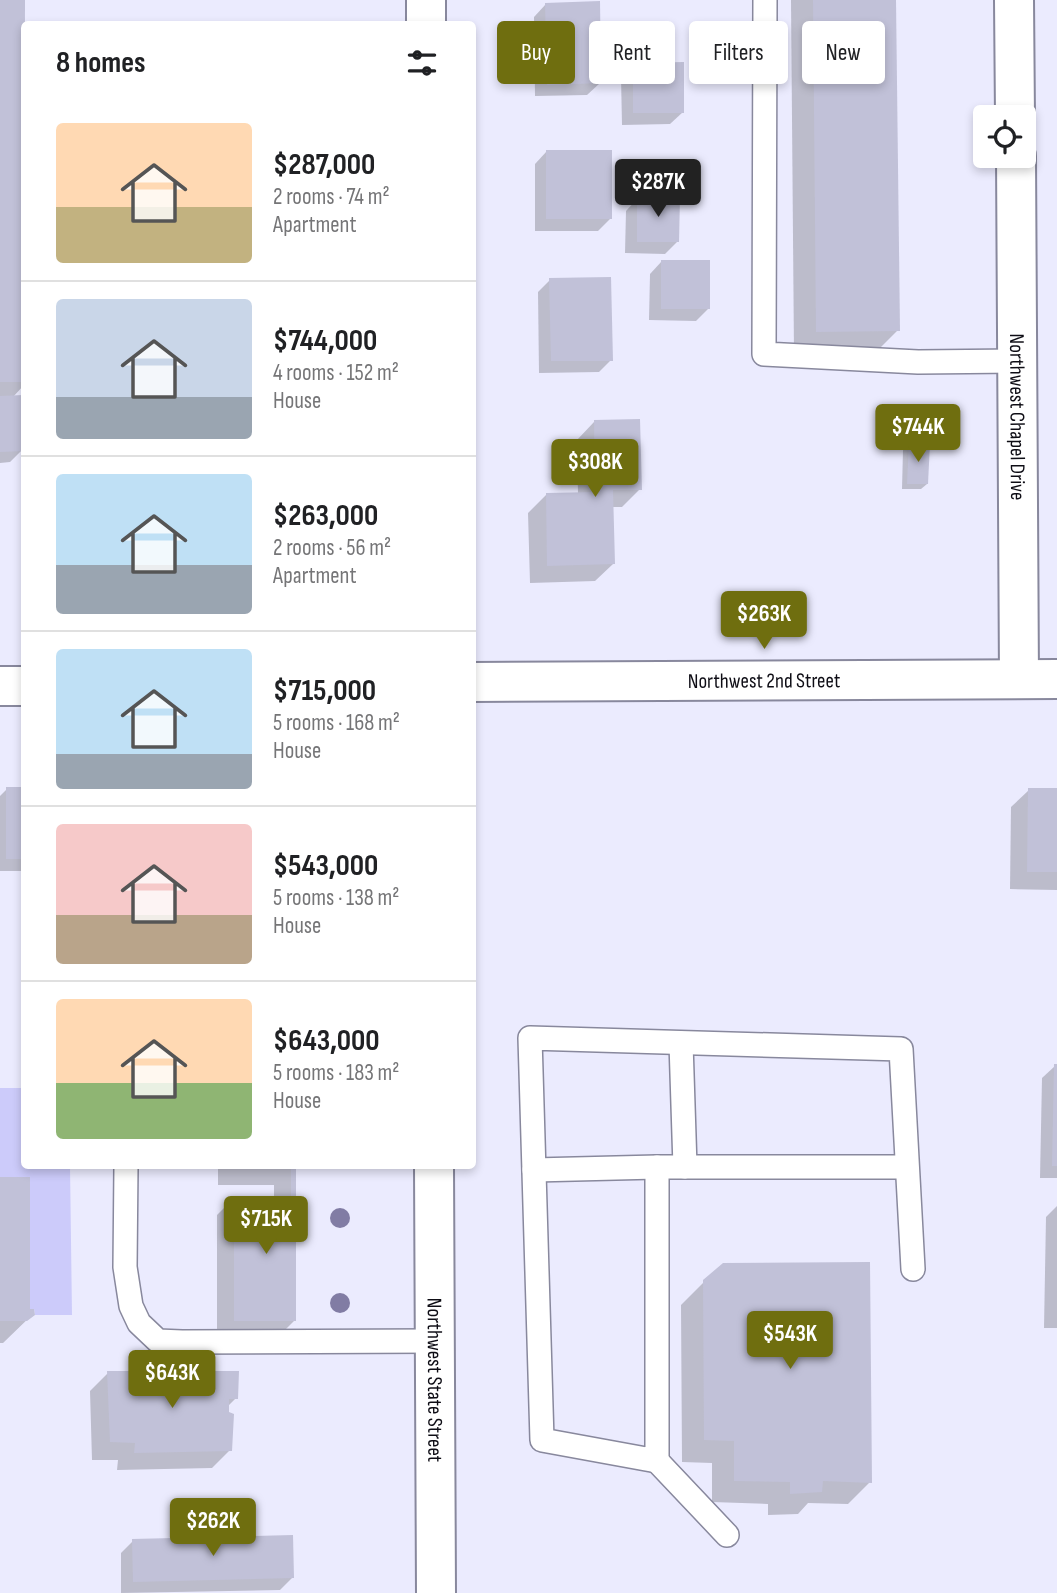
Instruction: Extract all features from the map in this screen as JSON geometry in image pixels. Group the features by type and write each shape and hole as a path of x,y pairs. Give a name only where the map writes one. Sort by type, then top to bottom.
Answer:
{"street":[{"path":"426,0 426,21"},
{"path":"1014,0 1015,105"},
{"name":"Northwest Chapel Drive","path":"1016,168 1019,679"},
{"name":"Northwest 2nd Street","path":"476,682 1057,678"},
{"path":"0,686 21,686"},
{"name":"Northwest State Street","path":"434,1169 436,1593"}],"lane":[{"path":"765,0 764,354 918,362 1017,361"},
{"path":"727,1535 657,1461 542,1440 530,1038 901,1049 913,1269"},
{"path":"681,1043 685,1167"},
{"path":"657,1167 657,1461"},
{"path":"534,1170 908,1167"},
{"path":"126,1169 125,1267 131,1306 139,1323 158,1340 434,1340"}],"shaded area":[{"path":"0,1088 21,1088 21,1169 70,1169 72,1315 35,1315 34,1309 30,1309 30,1177 0,1177"}],"building":[{"path":"0,0 25,0 25,21 21,21 21,382 0,382"},
{"path":"813,0 896,0 900,331 816,332 814,84 885,84 885,21 813,21"},
{"path":"600,1 600,21 589,21 589,83 575,84 575,21 545,21 545,3"},
{"path":"675,62 684,62 684,113 633,113 633,84 675,84"},
{"path":"546,150 612,150 612,219 546,219"},
{"path":"637,197 680,197 679,242 637,242"},
{"path":"661,260 710,260 710,309 661,309"},
{"path":"611,277 613,361 551,361 549,278"},
{"path":"21,395 21,451 0,452 0,396"},
{"path":"640,419 642,490 613,490 615,564 547,566 546,493 595,492 594,420"},
{"path":"909,443 930,443 928,484 907,484"},
{"path":"6,787 21,787 21,859 6,859"},
{"path":"1028,788 1057,788 1057,872 1027,872"},
{"path":"1054,1064 1057,1064 1057,1166 1052,1166"},
{"path":"291,1169 296,1169 296,1321 234,1321 234,1196 291,1196"},
{"path":"0,1177 30,1177 30,1309 34,1309 35,1315 27,1321 0,1321"},
{"path":"870,1262 872,1483 823,1481 822,1492 790,1494 790,1482 734,1481 734,1441 704,1440 703,1280 723,1263"},
{"path":"107,1371 239,1371 238,1399 229,1399 229,1412 234,1414 232,1451 134,1453 135,1443 110,1442"},
{"path":"293,1535 294,1578 133,1582 132,1539"}]}
